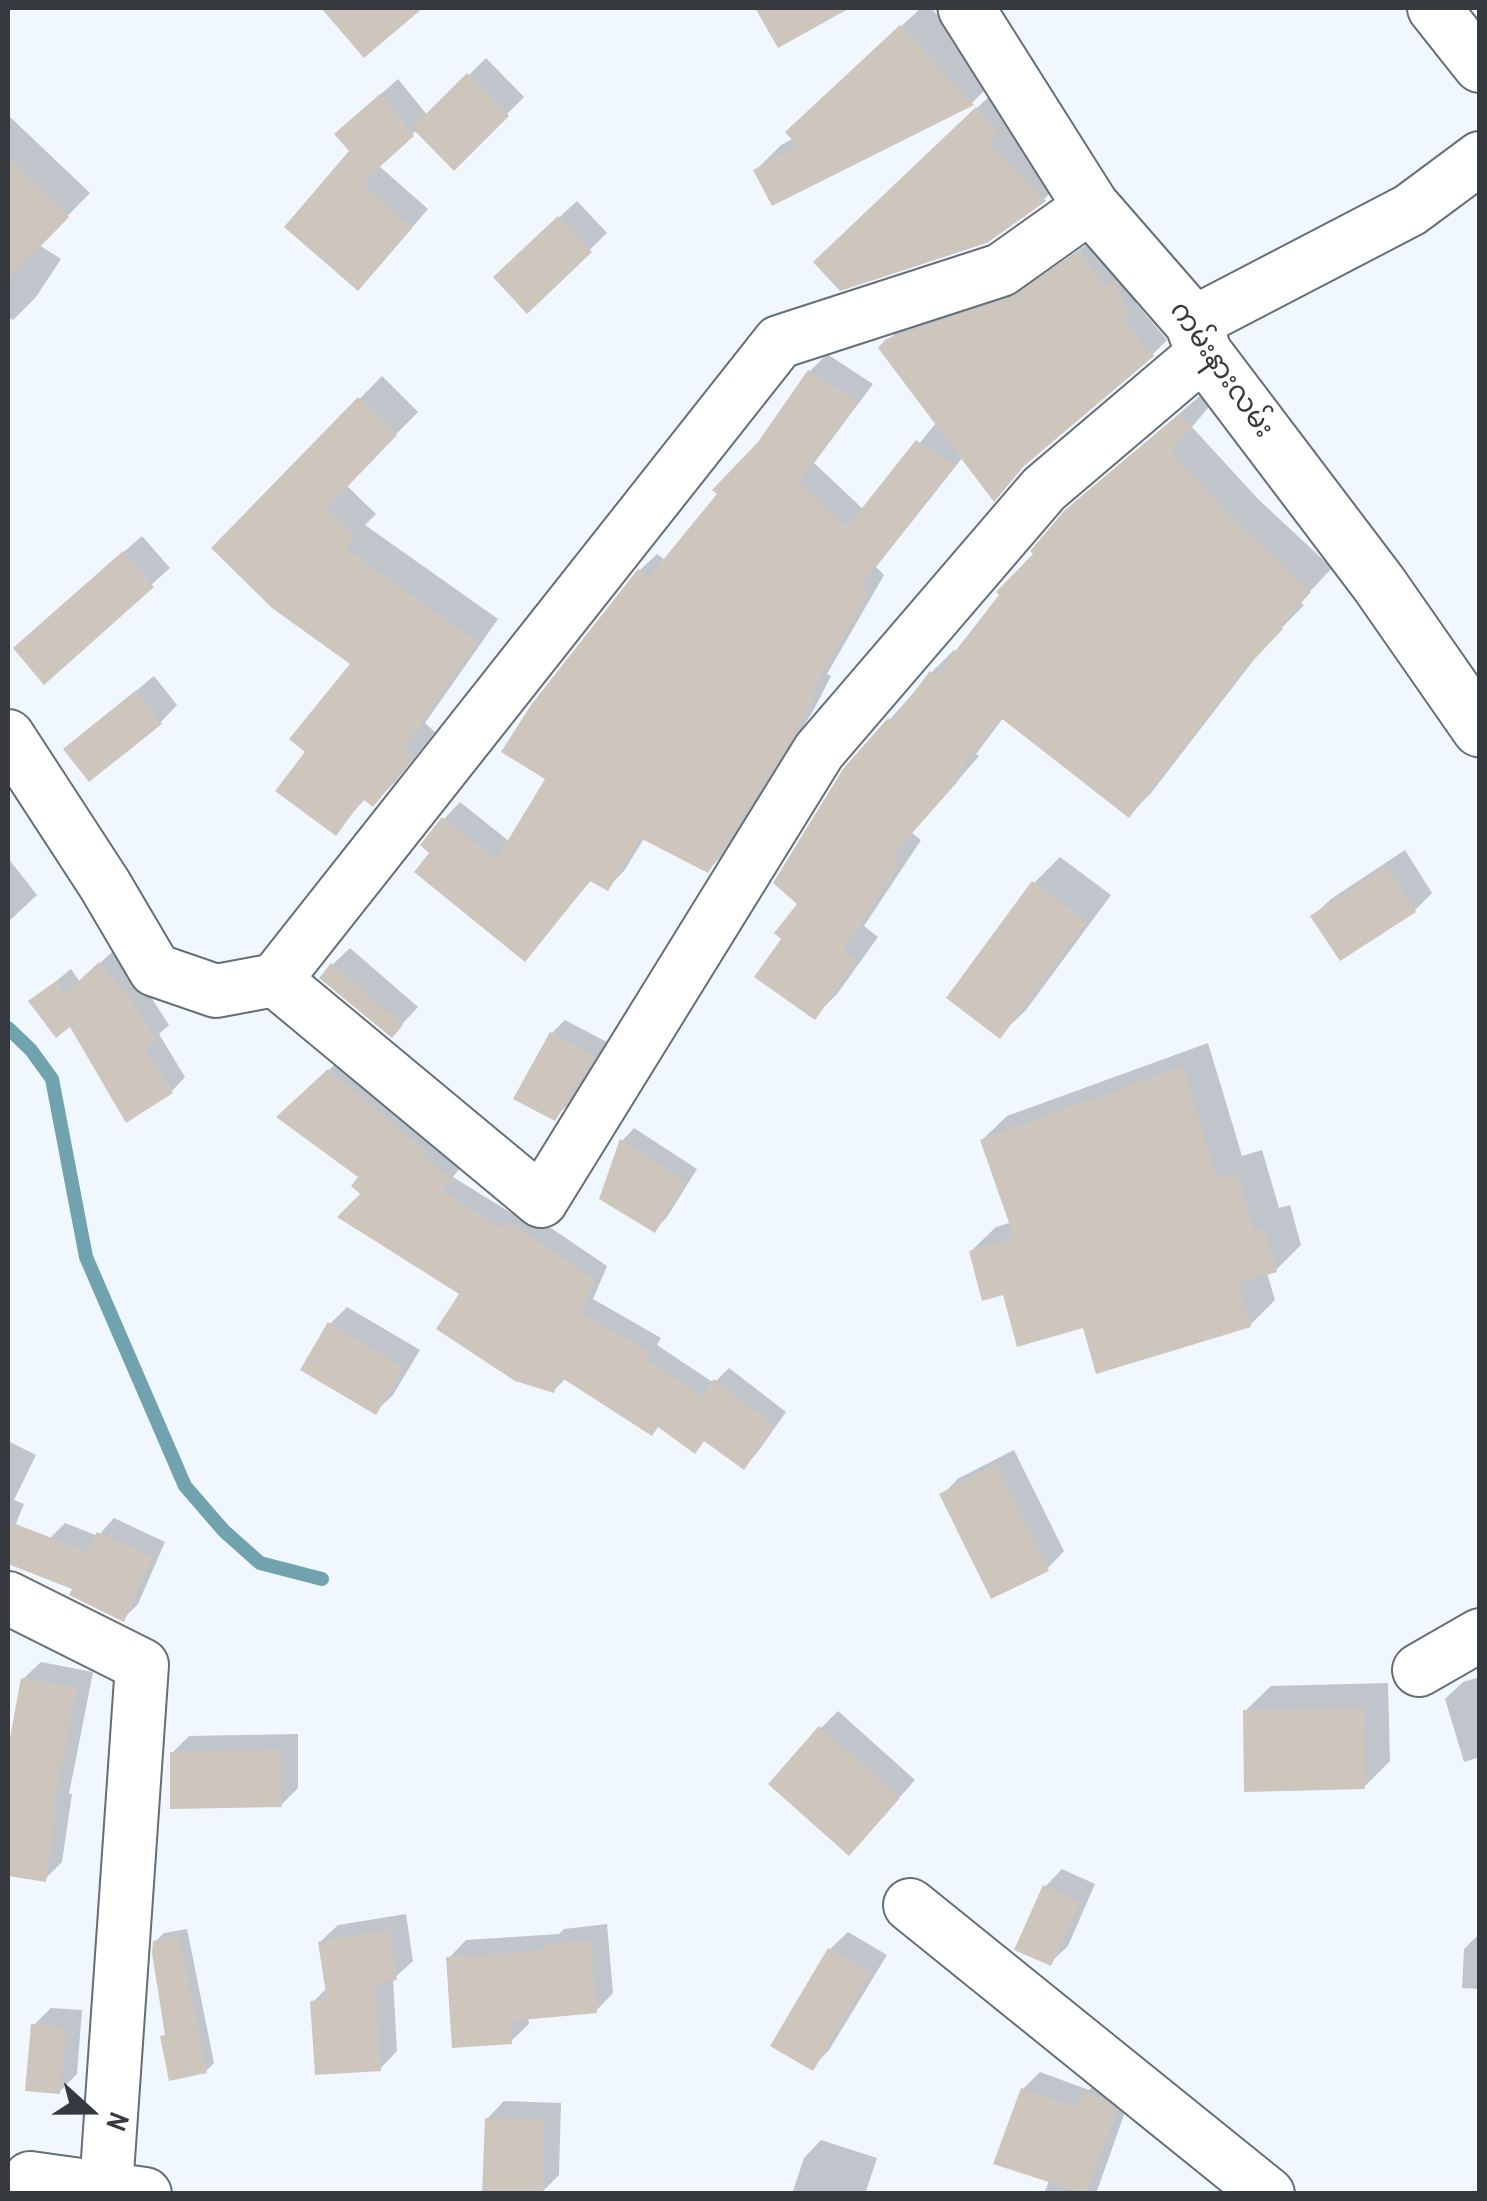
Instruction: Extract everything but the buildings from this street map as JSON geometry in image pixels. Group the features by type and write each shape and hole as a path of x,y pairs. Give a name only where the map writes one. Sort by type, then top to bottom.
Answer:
{"main road":[{"name":"ကမ်းနားလမ်း","path":"966,8 1091,206 1198,338 1379,584 1480,730"}],"street":[{"path":"1434,8 1480,66"},
{"path":"275,980 541,1201 819,751 1044,489 1198,338 1410,210 1480,158"},
{"path":"8,736 155,970 216,991 275,980 778,342 1001,270 1091,206"},
{"path":"8,1598 142,1665 126,2191 30,2178 29,2194"},
{"path":"1419,1670 1480,1635"},
{"path":"910,1905 1268,2194"}],"waterway":[{"path":"8,1028 31,1050 52,1079 86,1257 185,1486 224,1531 260,1563 322,1579"}]}
